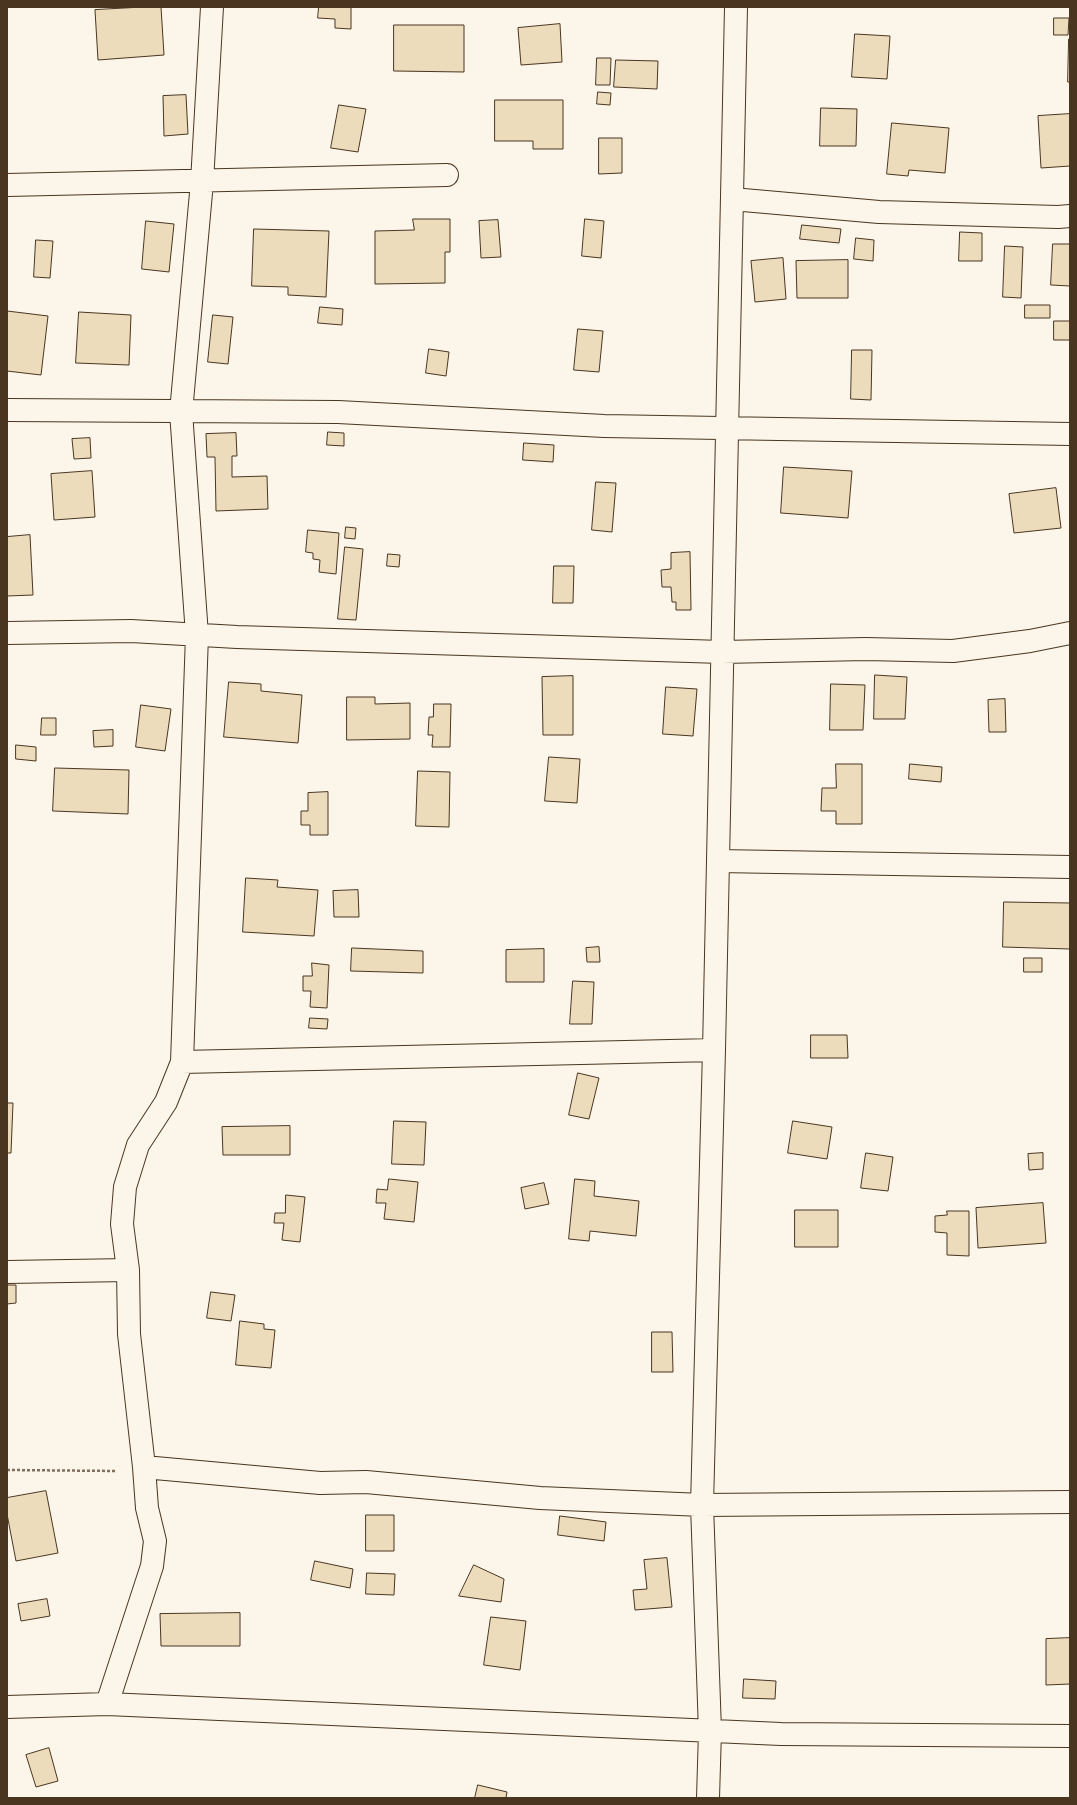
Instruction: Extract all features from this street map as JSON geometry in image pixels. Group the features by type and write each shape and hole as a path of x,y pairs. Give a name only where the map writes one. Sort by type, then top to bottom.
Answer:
{"street":[{"path":"107,1704 152,1566 155,1541 147,1508 130,1334 128,1270 122,1224 125,1187 138,1145 166,1102 182,1062 197,635 181,412 202,182 212,7"},
{"path":"708,1798 710,1731 702,1506 714,1050 736,7"},
{"path":"7,185 202,182 447,175"},
{"path":"732,198 879,212 1070,216"},
{"path":"7,410 338,412 604,426 1070,434"},
{"path":"7,633 131,631 197,635 722,652 866,649 952,651 1030,641 1070,633"},
{"path":"718,861 1070,867"},
{"path":"182,1062 714,1050"},
{"path":"7,1272 128,1270"},
{"path":"144,1467 320,1483 366,1482 540,1498 702,1506 1070,1502"},
{"path":"7,1708 107,1704 781,1734 1070,1736"}],"path":[{"path":"7,1470 110,1472 144,1467"}],"building":[{"path":"161,7 164,55 98,60 95,10"},
{"path":"319,7 351,7 351,29 335,28 335,19 318,18"},
{"path":"1054,18 1069,18 1068,35 1054,35"},
{"path":"560,24 562,62 521,65 518,28"},
{"path":"394,25 464,25 464,72 394,71"},
{"path":"855,34 890,36 887,79 852,77"},
{"path":"1069,39 1070,82 1068,82"},
{"path":"597,58 611,58 610,85 596,85"},
{"path":"616,60 658,61 657,89 614,87"},
{"path":"598,92 611,93 610,105 597,104"},
{"path":"186,95 188,134 164,136 163,96"},
{"path":"495,100 563,100 563,149 533,149 533,141 495,141"},
{"path":"339,105 366,109 358,152 331,148"},
{"path":"821,108 857,109 856,146 820,146"},
{"path":"1070,114 1070,166 1041,168 1038,116"},
{"path":"892,123 949,128 945,173 909,170 908,176 887,174"},
{"path":"599,138 622,138 622,173 599,174"},
{"path":"413,219 450,219 450,252 445,252 445,283 375,284 375,231 414,230"},
{"path":"585,219 604,221 601,258 582,256"},
{"path":"498,220 501,257 481,258 479,221"},
{"path":"146,221 174,224 169,272 142,269"},
{"path":"802,225 841,229 839,243 800,239"},
{"path":"254,229 329,231 326,297 288,295 288,287 252,286"},
{"path":"960,232 982,233 982,261 959,261"},
{"path":"856,238 874,240 873,261 854,259"},
{"path":"36,240 53,241 50,278 34,277"},
{"path":"1053,244 1070,244 1070,286 1051,285"},
{"path":"1005,246 1023,247 1021,298 1003,297"},
{"path":"783,258 786,299 755,302 751,261"},
{"path":"848,260 848,298 797,298 796,261"},
{"path":"1025,305 1050,305 1050,318 1025,318"},
{"path":"320,307 343,309 342,325 318,323"},
{"path":"7,311 48,316 41,375 7,371"},
{"path":"79,312 131,315 129,365 76,363"},
{"path":"213,315 233,317 228,364 208,362"},
{"path":"1054,321 1070,321 1070,340 1054,340"},
{"path":"578,329 603,331 599,372 574,370"},
{"path":"429,349 449,352 446,376 426,373"},
{"path":"852,350 872,350 871,400 851,399"},
{"path":"328,432 344,433 344,446 327,445"},
{"path":"236,433 237,456 232,456 232,477 267,476 268,509 216,511 215,457 207,457 206,434"},
{"path":"90,438 91,458 74,459 72,439"},
{"path":"524,443 554,445 553,462 523,460"},
{"path":"784,467 852,471 848,518 781,513"},
{"path":"92,471 95,517 54,520 51,474"},
{"path":"596,482 616,483 612,532 592,530"},
{"path":"1056,488 1061,528 1014,533 1009,494"},
{"path":"346,527 356,528 355,539 345,538"},
{"path":"308,530 339,533 336,574 319,572 320,560 313,559 313,553 306,552"},
{"path":"30,535 33,595 7,596 7,537"},
{"path":"345,547 363,549 356,620 338,619"},
{"path":"690,552 691,610 676,610 676,602 672,602 671,587 662,587 661,570 671,569 671,553"},
{"path":"388,554 400,555 399,567 387,566"},
{"path":"554,566 574,566 573,603 553,603"},
{"path":"875,675 907,677 905,719 874,719"},
{"path":"573,676 573,735 543,735 542,677"},
{"path":"229,682 261,684 261,691 302,695 298,743 224,737"},
{"path":"831,684 865,685 863,730 830,730"},
{"path":"666,687 697,689 693,736 663,734"},
{"path":"347,697 375,697 375,704 410,703 410,739 347,740"},
{"path":"1005,699 1006,732 989,732 988,700"},
{"path":"434,704 451,704 450,747 432,747 433,735 428,735 429,717 433,717"},
{"path":"141,705 171,709 165,751 136,747"},
{"path":"42,718 56,718 56,735 41,735"},
{"path":"113,730 113,746 94,747 93,731"},
{"path":"16,745 36,747 36,761 16,759"},
{"path":"549,757 580,759 577,803 545,801"},
{"path":"836,764 862,764 862,824 836,824 836,811 821,811 822,788 836,788"},
{"path":"910,764 942,767 941,782 909,779"},
{"path":"55,768 129,770 128,814 53,811"},
{"path":"418,771 450,772 449,827 416,826"},
{"path":"328,792 328,835 310,835 310,825 301,825 301,811 308,811 308,793"},
{"path":"246,878 278,880 277,887 318,890 314,936 243,932"},
{"path":"358,890 359,917 334,917 333,891"},
{"path":"1004,902 1070,903 1070,949 1003,947"},
{"path":"599,947 600,962 587,962 586,948"},
{"path":"352,948 423,951 423,973 351,971"},
{"path":"544,949 544,982 506,982 506,950"},
{"path":"1024,958 1042,958 1042,972 1024,972"},
{"path":"312,963 329,965 327,1008 310,1007 311,991 303,991 303,976 312,976"},
{"path":"573,981 594,982 592,1024 570,1024"},
{"path":"310,1018 328,1019 327,1029 309,1028"},
{"path":"811,1035 847,1035 848,1058 811,1058"},
{"path":"578,1073 599,1078 589,1119 569,1115"},
{"path":"7,1103 13,1103 11,1153 7,1153"},
{"path":"394,1121 426,1122 424,1165 392,1164"},
{"path":"793,1121 832,1127 827,1159 788,1153"},
{"path":"290,1126 290,1155 223,1155 222,1127"},
{"path":"866,1153 893,1157 888,1191 861,1188"},
{"path":"1043,1153 1043,1169 1029,1170 1028,1154"},
{"path":"389,1179 418,1182 414,1222 384,1219 386,1203 376,1203 377,1189 387,1190"},
{"path":"575,1179 595,1181 594,1196 639,1201 636,1236 590,1231 589,1241 569,1239"},
{"path":"544,1183 549,1204 525,1209 521,1188"},
{"path":"286,1195 305,1197 300,1242 282,1240 284,1223 274,1223 275,1213 285,1213"},
{"path":"1043,1203 1046,1243 978,1248 976,1208"},
{"path":"795,1210 838,1210 838,1247 795,1247"},
{"path":"947,1211 969,1211 969,1256 947,1255 947,1233 935,1232 935,1216 947,1215"},
{"path":"7,1285 16,1285 16,1303 7,1304"},
{"path":"211,1292 235,1295 231,1321 207,1318"},
{"path":"240,1321 264,1324 264,1329 275,1330 271,1368 236,1365"},
{"path":"652,1332 672,1332 673,1372 652,1372"},
{"path":"46,1491 58,1553 16,1561 7,1514 7,1498"},
{"path":"366,1515 394,1515 394,1551 366,1551"},
{"path":"560,1516 606,1522 604,1541 558,1535"},
{"path":"667,1558 672,1607 635,1610 633,1590 647,1589 644,1560"},
{"path":"315,1561 353,1569 350,1588 311,1580"},
{"path":"474,1565 504,1579 501,1602 459,1596"},
{"path":"367,1573 395,1574 394,1595 366,1594"},
{"path":"47,1599 50,1616 21,1621 18,1604"},
{"path":"240,1613 240,1646 161,1646 160,1614"},
{"path":"491,1617 526,1621 520,1670 484,1665"},
{"path":"1070,1638 1070,1684 1046,1685 1046,1639"},
{"path":"744,1679 776,1681 775,1699 743,1698"},
{"path":"49,1748 58,1781 36,1787 26,1755"},
{"path":"478,1785 507,1792 506,1798 475,1798"}]}
